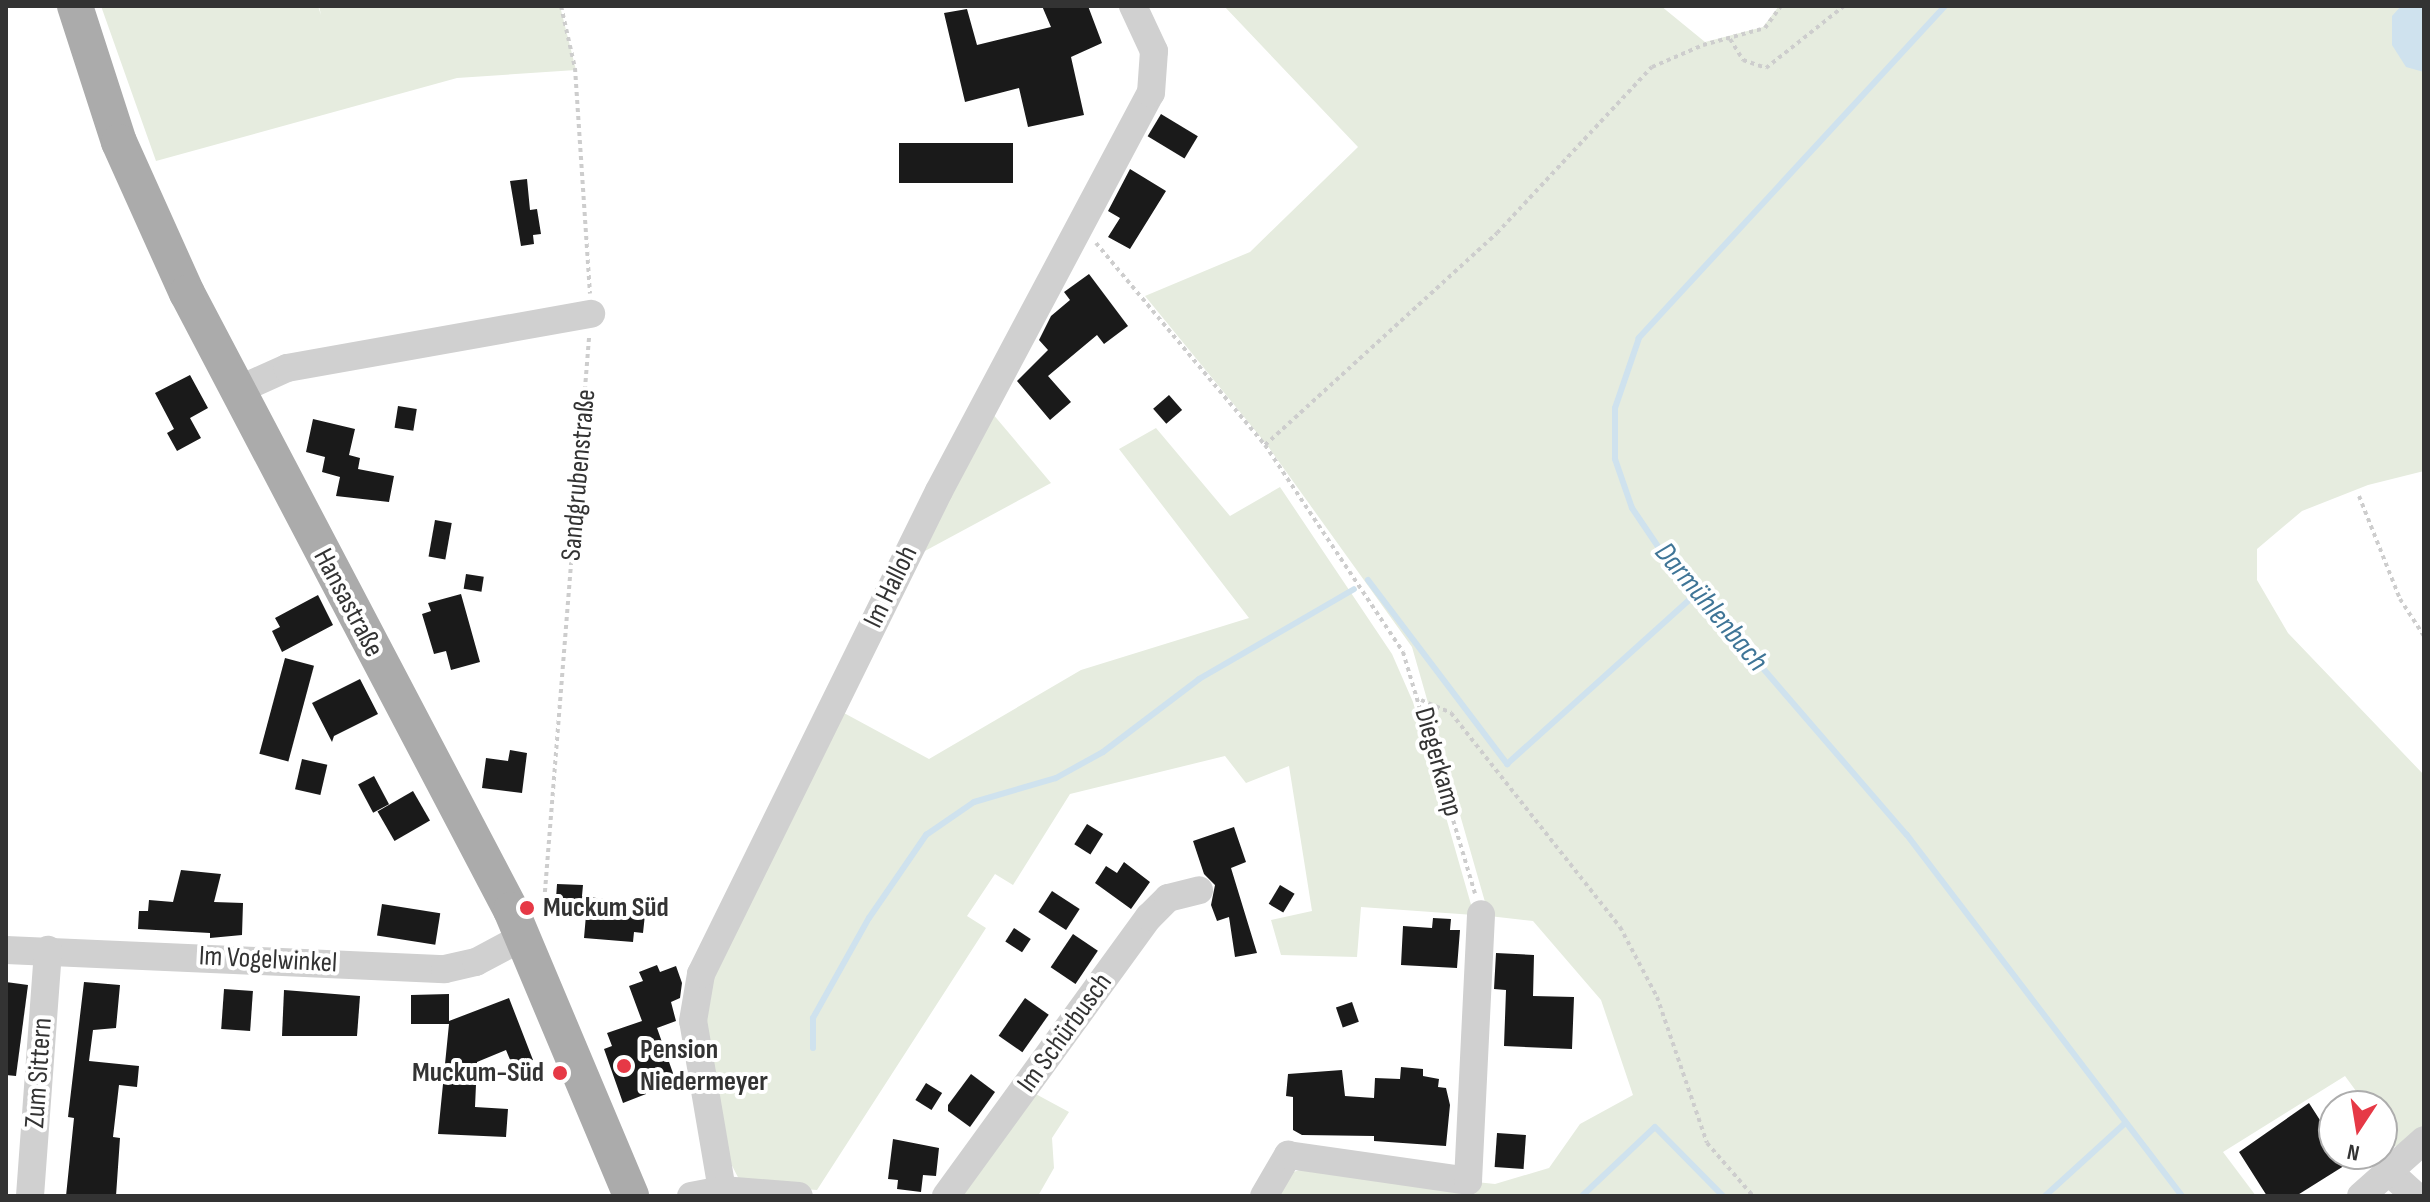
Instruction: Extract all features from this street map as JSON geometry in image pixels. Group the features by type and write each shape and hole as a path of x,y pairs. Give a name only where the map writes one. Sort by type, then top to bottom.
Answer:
{"main road":[{"name":"Hansastraße","path":"75,6 119,142 236,391 523,937 631,1196"}],"street":[{"name":"Im Halloh","path":"722,1190 693,1021 701,974 939,491 1079,223 1151,93 1154,51 1133,6"},
{"path":"236,391 287,368 591,314"},
{"name":"Im Schürbusch","path":"946,1196 1149,917 1168,898 1199,890"},
{"path":"1264,1196 1288,1155 1468,1181 1481,914"},
{"name":"Im Vogelwinkel","path":"6,950 445,969 476,962 523,937"},
{"name":"Zum Sittern","path":"30,1196 48,950"},
{"path":"2361,1196 2424,1140"},
{"path":"2388,1171 2416,1196"},
{"path":"691,1196 722,1190 799,1196"}],"path":[{"name":"Sandgrubenstraße","path":"523,937 543,916 591,314 575,68 561,6"},
{"path":"1265,445 1497,233 1652,67 1765,28 1781,6"},
{"path":"1730,39 1743,60 1766,68 1844,6"},
{"name":"Diegerkamp","path":"1079,223 1265,445 1403,652 1421,700 1481,914"},
{"path":"2359,496 2400,599 2424,636"},
{"path":"1421,700 1451,713 1620,927 1657,997 1707,1143 1753,1196"}],"shaded area":[{"path":"101,6 318,6 321,15 319,6 560,6 576,70 457,78 156,161"},
{"path":"1224,6 1661,6 1705,42 1763,27 1779,6 2424,6 2424,471 2368,485 2302,511 2257,549 2257,580 2288,633 2424,775 2424,1139 2403,1157 2398,1150 2398,1090 2355,1090 2345,1076 2223,1152 2256,1196 1270,1196 1287,1174 1303,1169 1471,1195 1476,1182 1495,1184 1549,1168 1580,1124 1633,1095 1601,1000 1533,921 1489,916 1412,647 1267,445 1145,296 1250,252 1358,147"},
{"path":"992,413 1051,483 923,552"},
{"path":"1156,428 1230,516 1280,487 1392,654 1413,702 1474,915 1361,907 1357,957 1281,955 1271,920 1312,911 1289,766 1246,783 1225,756 1070,794 1013,885 995,874 967,916 986,928 817,1190 742,1185 727,1156 703,1022 715,974 844,713 929,759 1081,670 1249,618 1119,449"},
{"path":"1032,1092 1069,1112 1052,1138 1054,1168 1038,1196 961,1196"}],"water":[{"path":"2401,6 2424,6 2424,72 2406,67 2392,45 2392,16"}],"building":[{"path":"1042,6 1088,6 1102,43 1071,57 1084,115 1028,127 1019,88 965,102 944,13 967,9 977,45 1051,27"},
{"path":"1161,114 1198,136 1184,158 1148,136"},
{"path":"899,143 1013,143 1013,183 899,183"},
{"path":"1130,169 1166,191 1130,249 1108,237 1120,218 1108,211"},
{"path":"527,179 530,210 537,209 541,234 533,235 534,244 521,246 510,181"},
{"path":"1089,274 1128,326 1104,344 1097,335 1048,376 1071,402 1050,420 1017,381 1048,350 1039,340 1051,316 1070,300 1064,292"},
{"path":"190,375 208,408 190,418 201,438 177,451 167,433 174,429 155,393"},
{"path":"1169,395 1182,410 1166,424 1153,409"},
{"path":"398,406 417,409 413,431 395,428"},
{"path":"313,419 355,429 349,455 360,458 358,469 394,476 389,502 336,496 340,477 322,472 325,457 306,452"},
{"path":"435,520 452,523 445,559 429,556"},
{"path":"466,574 484,577 481,592 464,589"},
{"path":"461,594 480,662 451,670 446,651 434,654 422,614 431,611 428,603"},
{"path":"318,595 333,625 282,652 272,631 280,627 275,618"},
{"path":"285,658 314,666 288,761 259,754"},
{"path":"360,679 378,714 334,736 332,742 312,703"},
{"path":"510,750 527,753 522,793 482,788 486,758 508,761"},
{"path":"302,759 327,765 320,795 295,789"},
{"path":"374,776 389,804 373,813 358,784"},
{"path":"413,791 430,820 394,841 377,812"},
{"path":"1087,824 1103,834 1090,854 1074,844"},
{"path":"1234,827 1246,862 1231,868 1257,953 1235,957 1229,917 1217,921 1211,905 1215,885 1204,874 1193,841"},
{"path":"1124,862 1150,882 1131,909 1095,883 1106,866 1117,873"},
{"path":"181,870 221,874 214,902 243,903 242,935 210,938 210,933 138,929 139,911 148,911 149,900 173,902"},
{"path":"557,884 583,885 582,896 646,905 643,933 634,932 633,942 584,938 586,915 555,913"},
{"path":"1280,885 1295,894 1283,913 1269,904"},
{"path":"1052,891 1080,909 1066,930 1038,912"},
{"path":"382,904 440,913 435,945 377,936"},
{"path":"1433,918 1451,919 1450,930 1460,930 1457,968 1401,965 1403,926 1432,928"},
{"path":"1014,928 1031,939 1022,952 1005,941"},
{"path":"1073,934 1098,951 1076,984 1051,967"},
{"path":"1496,953 1534,955 1533,996 1574,997 1572,1049 1504,1046 1506,990 1494,989"},
{"path":"657,965 660,972 676,966 682,983 680,998 671,1002 676,1021 657,1028 674,1076 643,1087 646,1094 623,1103 604,1049 612,1046 607,1033 642,1021 629,986 643,981 639,972"},
{"path":"6,982 28,985 16,1076 6,1075"},
{"path":"84,982 120,985 116,1028 93,1030 89,1061 139,1066 137,1087 119,1085 113,1137 120,1138 116,1196 66,1196 74,1118 68,1117"},
{"path":"224,989 253,991 250,1031 221,1029"},
{"path":"284,990 360,996 357,1036 282,1036"},
{"path":"449,994 449,1021 509,998 533,1060 513,1067 506,1050 477,1062 475,1107 508,1109 506,1137 438,1134 449,1024 411,1024 411,995"},
{"path":"1025,998 1049,1015 1022,1052 999,1036"},
{"path":"1352,1002 1359,1022 1343,1027 1336,1008"},
{"path":"1401,1067 1423,1069 1423,1076 1439,1079 1438,1087 1446,1088 1450,1105 1446,1146 1374,1141 1374,1136 1302,1135 1293,1130 1293,1097 1286,1096 1288,1074 1342,1070 1345,1096 1374,1098 1375,1078 1400,1079"},
{"path":"971,1074 995,1092 970,1127 948,1111 948,1105"},
{"path":"926,1083 942,1093 932,1110 915,1100"},
{"path":"2309,1103 2318,1117 2318,1170 2337,1170 2296,1196 2267,1196 2239,1152"},
{"path":"1497,1133 1526,1135 1524,1169 1495,1167"},
{"path":"893,1139 939,1148 936,1176 923,1175 921,1192 897,1189 898,1180 888,1179"}],"waterway":[{"name":"Darmühlenbach","path":"1945,6 1639,338 1615,408 1615,459 1632,508 1659,548 1907,835 2182,1196"},
{"path":"1368,580 1507,764 1696,594"},
{"path":"813,1048 813,1018 869,918 926,835 974,802 1056,778 1103,752 1199,679 1354,589"},
{"path":"2045,1196 2124,1124"},
{"path":"1582,1196 1655,1127 1723,1196"}],"place":[{"name":"Muckum Süd","path":"527,908"},
{"name":"Pension Niedermeyer","path":"624,1066"},
{"name":"Muckum-Süd","path":"560,1073"}]}
